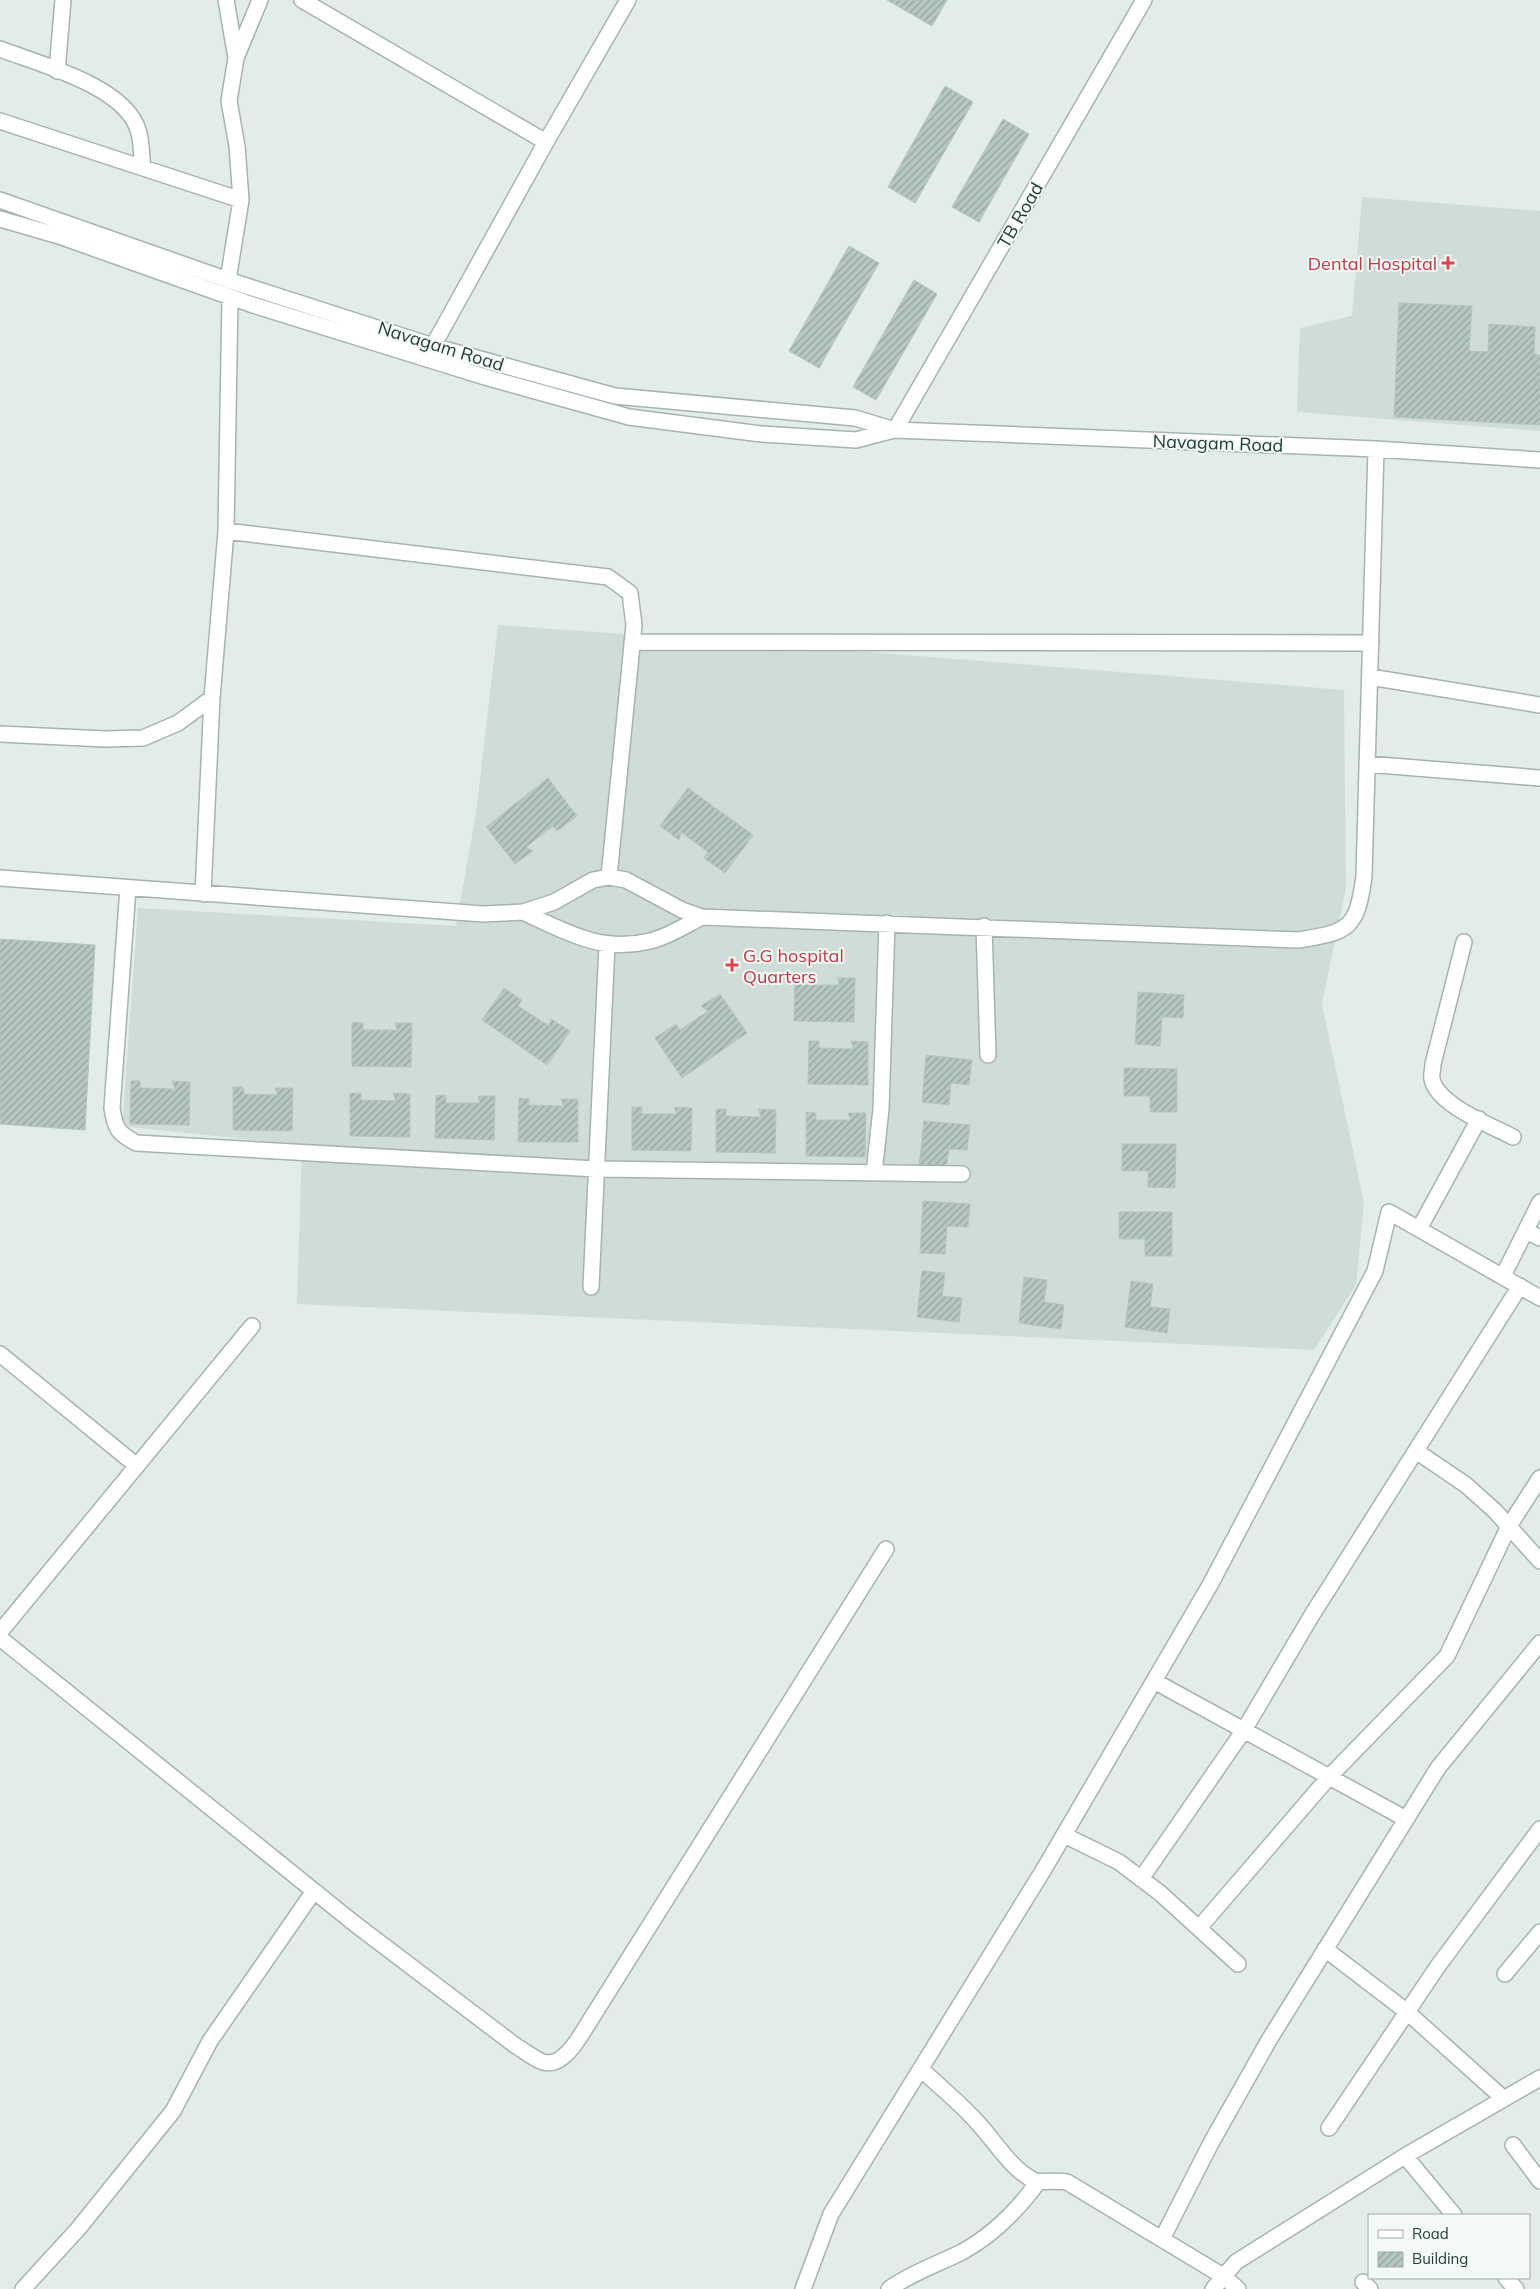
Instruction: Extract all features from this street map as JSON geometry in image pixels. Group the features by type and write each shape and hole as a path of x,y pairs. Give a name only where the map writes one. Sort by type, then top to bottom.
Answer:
{"street":[{"path":"57,71 62,0"},
{"path":"226,0 236,58"},
{"path":"228,280 240,200 237,146 229,101 236,58 260,0"},
{"path":"302,0 546,142"},
{"path":"433,346 627,0"},
{"name":"TB Road","path":"896,430 1144,0"},
{"path":"0,49 99,88 118,100 132,118 138,130 142,168"},
{"path":"0,121 240,200"},
{"name":"Navagam Road","path":"0,200 228,280 433,346 615,396 855,418 896,430 1376,449 1540,460"},
{"name":"Navagam Road","path":"0,219 59,236 230,297 485,377 629,417 761,434 856,440 896,430"},
{"path":"203,894 212,698 226,531 230,297"},
{"path":"0,878 483,914 522,912 554,902 593,880 609,877 626,880 682,910 702,917 984,926 1299,940 1325,936 1344,929 1354,919 1361,900 1364,876 1376,449"},
{"path":"226,531 608,577 630,593 634,625 609,877"},
{"path":"632,642 1370,643"},
{"path":"1370,677 1540,705"},
{"path":"0,734 105,739 143,738 178,723 212,698"},
{"path":"1367,764 1540,778"},
{"path":"128,888 112,1108 119,1134 136,1143 596,1169 962,1174"},
{"path":"522,912 572,935 606,945 627,945 652,941 702,917"},
{"path":"874,1173 881,1109 887,923"},
{"path":"984,926 988,1054"},
{"path":"1464,942 1432,1079 1436,1089 1454,1106 1513,1137"},
{"path":"591,1287 606,945"},
{"path":"1419,1229 1479,1120"},
{"path":"1503,1276 1540,1202"},
{"path":"803,2289 831,2214 1064,1835 1210,1585 1376,1271 1390,1212 1540,1298"},
{"path":"1526,1231 1540,1238"},
{"path":"1141,1879 1244,1730 1312,1615 1520,1286"},
{"path":"0,1632 252,1326"},
{"path":"0,1354 137,1466"},
{"path":"1416,1451 1466,1485 1509,1526 1540,1561"},
{"path":"1199,1928 1329,1777 1447,1656 1509,1526 1540,1478"},
{"path":"0,1638 314,1891 516,2046 545,2063 556,2061 570,2051 586,2027 886,1549"},
{"path":"1162,2239 1211,2143 1269,2040 1438,1768 1540,1643"},
{"path":"1154,1681 1406,1819"},
{"path":"1329,2128 1406,2011 1540,1830"},
{"path":"1064,1835 1119,1862 1199,1928 1238,1964"},
{"path":"23,2289 78,2229 173,2111 210,2041 314,1891"},
{"path":"1505,1974 1540,1932"},
{"path":"1325,1949 1406,2011 1504,2099"},
{"path":"921,2068 976,2121 1022,2172 1038,2182 1050,2180 1067,2182 1224,2276 1238,2289"},
{"path":"1213,2289 1236,2262 1405,2156 1540,2078"},
{"path":"1512,2145 1540,2181"},
{"path":"1405,2156 1453,2214"},
{"path":"889,2289 963,2251 989,2235 1017,2210 1038,2182"},
{"path":"1507,2279 1516,2289"}],"shaded area":[{"name":"Dental Hospital","path":"1362,197 1540,211 1540,431 1297,412 1300,328 1352,316"},
{"name":"G.G hospital Quarters","path":"498,625 817,648 1344,690 1346,887 1322,1004 1364,1203 1356,1285 1314,1350 297,1304 302,1145 122,1126 138,908 456,926 476,813"}],"building":[{"path":"887,0 947,0 932,26"},
{"path":"945,86 973,102 915,203 888,187"},
{"path":"1003,119 1029,134 979,222 952,207"},
{"path":"849,246 879,263 819,368 789,351"},
{"path":"914,280 937,294 876,400 853,387"},
{"path":"1399,303 1472,306 1469,351 1488,352 1489,324 1535,327 1534,354 1540,355 1540,425 1394,417"},
{"path":"548,778 577,816 557,831 553,826 526,847 533,851 515,864 486,827"},
{"path":"688,788 753,835 725,873 704,858 708,852 681,832 679,840 660,826"},
{"path":"0,939 95,945 85,1130 0,1124"},
{"path":"795,978 805,978 805,985 840,985 837,978 855,978 854,1022 794,1021"},
{"path":"504,988 522,1000 518,1006 549,1026 551,1019 570,1031 547,1065 482,1020"},
{"path":"1138,992 1184,995 1183,1018 1162,1017 1160,1046 1135,1044"},
{"path":"720,994 747,1033 682,1078 655,1038 676,1024 680,1030 708,1011 701,1006"},
{"path":"352,1022 363,1023 363,1030 397,1030 395,1023 412,1023 411,1067 352,1066"},
{"path":"809,1041 819,1041 819,1048 854,1049 851,1041 868,1042 868,1085 808,1084"},
{"path":"926,1055 972,1060 969,1085 951,1083 949,1105 922,1102"},
{"path":"1124,1068 1177,1069 1177,1112 1150,1112 1150,1096 1124,1096"},
{"path":"131,1081 140,1081 140,1088 175,1089 172,1081 190,1082 189,1125 130,1124"},
{"path":"233,1087 243,1087 244,1094 278,1095 275,1088 293,1088 292,1131 233,1130"},
{"path":"350,1093 361,1093 361,1100 396,1101 393,1093 410,1094 410,1137 350,1136"},
{"path":"446,1095 446,1103 480,1103 478,1096 495,1096 494,1140 435,1138 436,1096"},
{"path":"519,1098 529,1099 529,1105 564,1106 561,1099 578,1099 578,1142 518,1142"},
{"path":"632,1107 642,1107 642,1114 677,1114 674,1107 692,1108 691,1151 632,1150"},
{"path":"716,1109 726,1109 726,1116 761,1117 758,1109 776,1110 775,1153 716,1152"},
{"path":"806,1112 816,1113 816,1120 851,1120 848,1113 866,1113 865,1157 806,1156"},
{"path":"924,1121 970,1125 967,1150 949,1149 946,1170 919,1167"},
{"path":"1122,1144 1176,1144 1175,1188 1148,1187 1148,1171 1122,1171"},
{"path":"923,1201 970,1204 968,1227 947,1226 945,1254 920,1253"},
{"path":"1119,1212 1172,1212 1172,1256 1145,1256 1145,1239 1119,1239"},
{"path":"922,1271 945,1273 942,1296 962,1298 959,1322 917,1317"},
{"path":"1024,1277 1047,1280 1044,1302 1064,1305 1061,1329 1019,1323"},
{"path":"1131,1281 1153,1284 1150,1307 1170,1309 1167,1333 1125,1327"}],"place":[{"name":"Dental Hospital","path":"1448,263"},
{"name":"G.G hospital Quarters","path":"732,965"}]}
